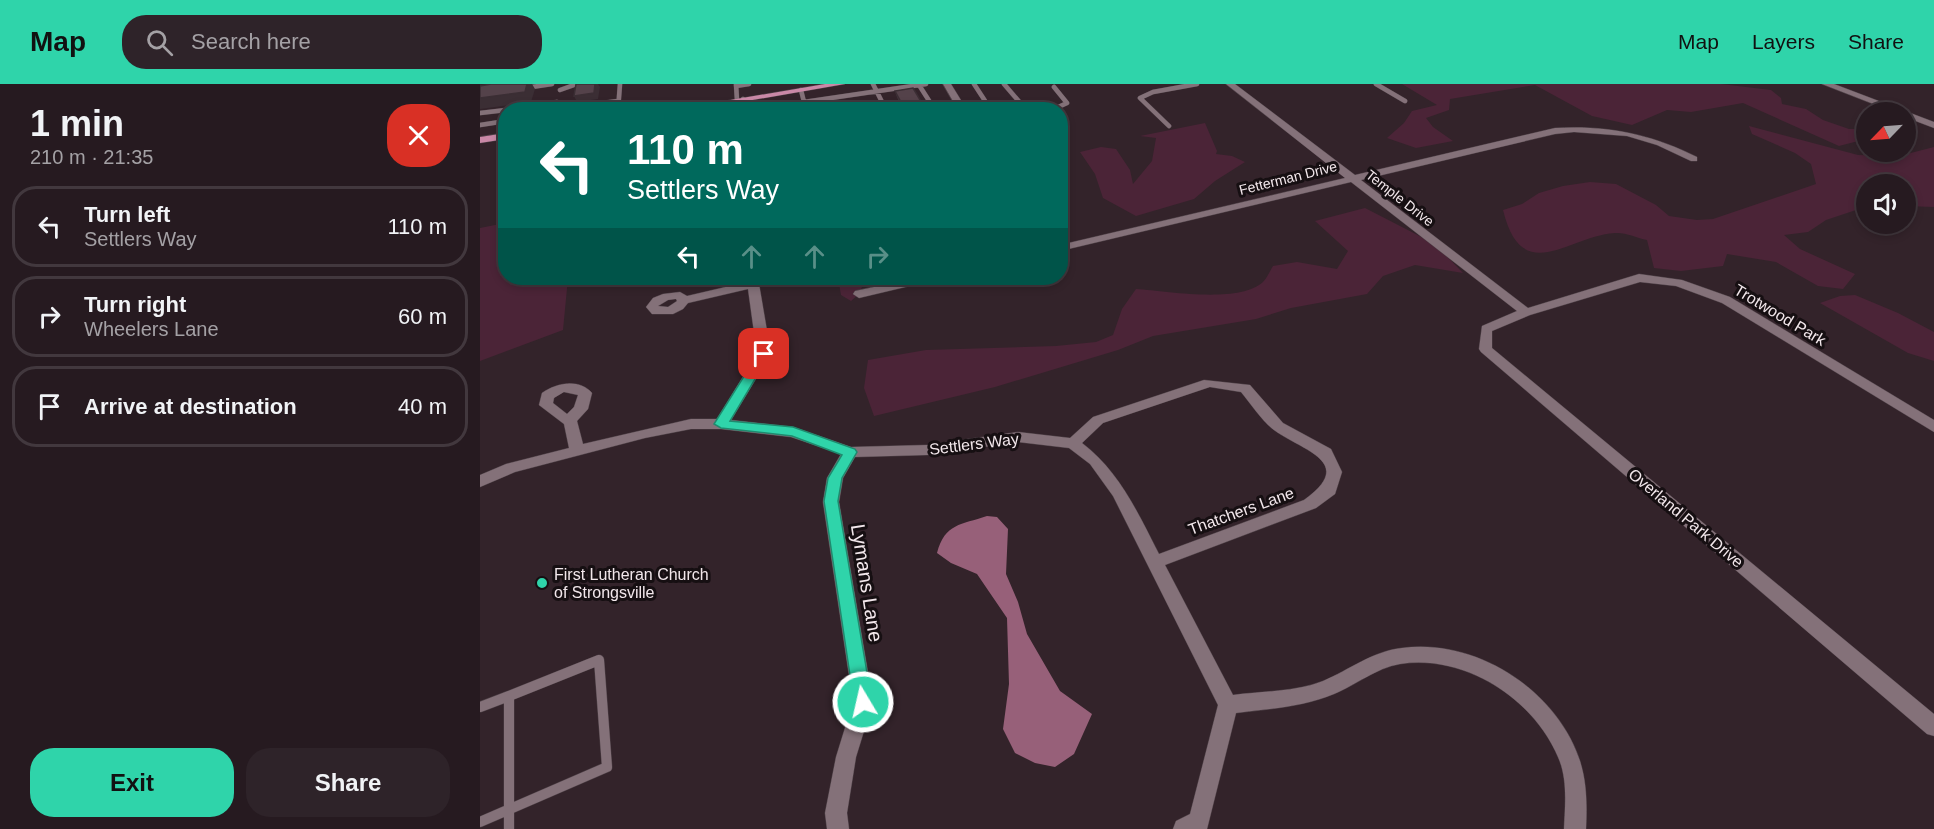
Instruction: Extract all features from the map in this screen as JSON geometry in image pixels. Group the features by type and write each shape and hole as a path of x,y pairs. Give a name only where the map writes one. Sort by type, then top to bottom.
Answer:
{"main road":[{"path":"727,102 838,84"},
{"path":"480,140 498,137"}],"street":[{"path":"946,84 958,102"},
{"name":"Temple Drive","path":"1230,84 1526,312"},
{"path":"1826,84 1874,102"},
{"path":"1916,118 1934,125"},
{"name":"Fetterman Drive","path":"1068,246 1556,131 1591,128 1629,133 1674,149 1694,159"},
{"name":"Trotwood Park","path":"1526,312 1639,278 1678,283 1726,300 1934,427"},
{"path":"684,300 738,285"},
{"path":"721,424 764,354 753,285"},
{"path":"859,294 900,285"},
{"name":"Overland Park Drive","path":"1526,312 1486,329 1486,349 1934,727"},
{"name":"Thatchers Lane","path":"1073,443 1098,420 1209,383 1245,388 1278,426 1326,453 1334,472 1329,490 1310,504 1155,562"},
{"path":"570,420 576,451"},
{"name":"Settlers Way","path":"480,481 511,468 691,424 721,424 793,432 850,452 927,450 1018,437 1073,443"},
{"path":"1073,443 1095,460 1119,493 1228,705 1196,826"},
{"name":"Lymans Lane","path":"838,829 836,813 846,758 863,702 831,501 835,478 850,452"},
{"path":"1228,705 1326,689 1370,664 1403,655 1437,655 1474,664 1516,690 1544,715 1567,753 1577,795 1575,829"}],"lane":[{"path":"521,88 552,84"},
{"path":"560,90 578,84"},
{"path":"610,102 618,101 620,84"},
{"path":"740,100 736,85 749,84"},
{"path":"873,84 882,102"},
{"path":"801,90 804,102 926,84"},
{"path":"974,84 986,102"},
{"path":"1004,84 1019,102"},
{"path":"1169,126 1140,98 1153,92 1197,84"},
{"path":"1376,84 1405,101"},
{"path":"919,85 930,102"},
{"path":"1054,87 1066,102"},
{"path":"480,113 498,111"},
{"path":"480,124 498,122"},
{"path":"480,707 599,660 607,767 480,822"},
{"path":"508,829 510,810 509,696"}],"shaded area":[{"path":"1402,84 1721,84 1771,90 1781,98 1782,104 1806,109 1823,120 1849,129 1856,129 1856,142 1839,146 1743,103 1691,112 1667,110 1632,125 1592,116 1535,85 1450,99 1449,110 1426,118 1433,127 1453,141 1416,148 1387,138 1404,123 1412,111 1437,105"},
{"path":"1205,123 1217,151 1216,154 1232,156 1245,162 1215,181 1194,199 1136,216 1103,198 1095,174 1080,152 1101,147 1116,149 1130,170 1133,184 1152,161 1156,138 1140,136"},
{"path":"1749,126 1856,154 1856,162 1916,162 1916,152 1934,147 1934,207 1916,206 1916,174 1856,174 1856,210 1826,220 1808,232 1784,235 1800,249 1855,274 1843,289 1818,286 1776,262 1727,254 1723,266 1681,271 1654,268 1647,240 1623,233 1597,236 1548,252 1534,252 1522,247 1511,234 1503,210 1522,204 1539,193 1563,186 1590,182 1616,184 1656,205 1669,216 1697,220 1713,219 1816,184 1811,164 1795,153 1752,134"},
{"path":"1365,208 1435,244 1463,273 1415,265 1383,276 1367,294 1291,308 1256,319 1153,336 1118,350 995,387 874,416 864,388 868,360 926,350 1056,346 1096,342 1113,335 1122,309 1136,289 1202,294 1237,293 1252,289 1263,282 1273,266 1297,262 1337,269 1348,251 1315,221"},
{"path":"498,224 498,285 567,285 563,330 480,361 480,228"},
{"path":"839,285 868,285 862,287 859,294 851,301 841,295"},
{"path":"1855,295 1898,313 1934,332 1934,361 1908,353 1820,303 1840,296"},
{"path":"987,516 997,517 1008,529 1006,574 1018,602 1027,634 1060,691 1092,714 1074,754 1055,767 1035,763 1015,753 1003,729 1009,684 1007,618 977,574 951,563 937,553 940,543 949,530"}],"building":[{"path":"527,84 525,92 480,98 480,86"},
{"path":"576,84 595,84 594,93 574,96"},
{"path":"913,88 921,102 901,102 895,91"}],"place":[{"name":"First Lutheran Church of Strongsville","path":"542,583"}],"route":[{"path":"764,354 721,424 793,432 850,452 835,478 831,501 863,702"}]}
